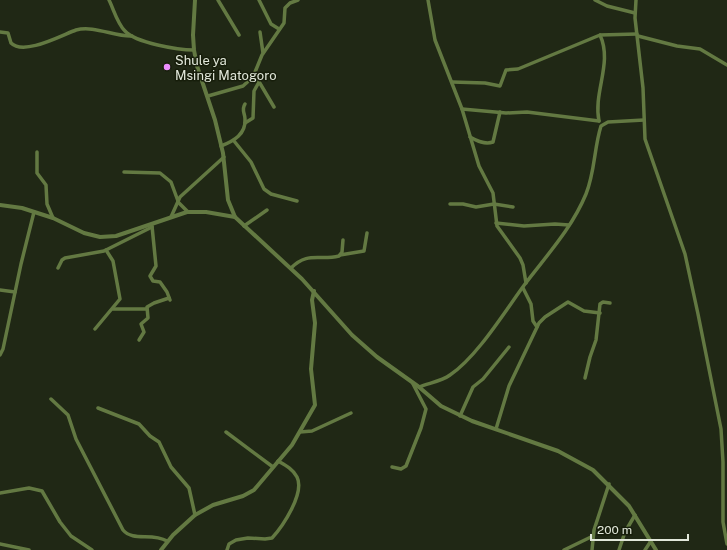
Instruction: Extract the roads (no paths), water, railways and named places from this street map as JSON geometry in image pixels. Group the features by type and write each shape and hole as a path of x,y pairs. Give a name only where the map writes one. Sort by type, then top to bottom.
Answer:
{"street":[{"path":"109,0 124,30 132,36"},
{"path":"195,0 193,35 194,50 222,146 228,200 235,217 314,291 352,335 377,357 419,387 441,406 460,416 558,451 579,461 593,470 609,484 635,515 656,550"},
{"path":"218,0 240,35"},
{"path":"259,0 271,24 279,30"},
{"path":"208,96 243,86 255,75 263,54 284,21 285,8 290,3 298,0"},
{"path":"428,0 435,40 462,109 481,171 492,189 496,223 500,232 520,258 523,265 526,283"},
{"path":"595,0 608,6 635,13"},
{"path":"636,0 635,13 644,133 647,148 685,254 718,414 723,462 723,522 727,544"},
{"path":"0,32 8,33 11,42 14,45 19,46 37,45 84,29 132,36 167,47 194,50"},
{"path":"260,32 263,54"},
{"path":"452,82 485,83 500,86 502,84 504,71 518,69 600,35 637,35 678,46 700,49 727,65"},
{"path":"419,387 449,376 460,367 483,342 526,283 550,254 569,225 586,194 591,179 601,126 599,120 599,100 603,77 604,51 600,35"},
{"path":"255,75 274,107"},
{"path":"245,123 253,118 254,91 259,82"},
{"path":"222,146 234,141 241,133 245,123 242,109 245,104"},
{"path":"462,109 500,112 527,112 599,120"},
{"path":"470,137 478,141 488,143 493,142 500,112"},
{"path":"601,126 608,122 644,120"},
{"path":"234,141 251,162 264,189 271,194 297,201"},
{"path":"37,152 37,173 46,185 48,204 53,218"},
{"path":"171,217 178,201 186,191 224,156"},
{"path":"124,172 160,173 171,182 178,201 188,212"},
{"path":"450,204 466,204 476,207 494,204 513,207"},
{"path":"0,205 34,212 53,218 84,233 100,237 116,236 152,226"},
{"path":"244,226 267,210"},
{"path":"0,355 3,349 34,212"},
{"path":"58,268 64,258 106,250 171,217 188,212 206,212 235,217"},
{"path":"496,223 524,226 554,224 569,225"},
{"path":"114,309 147,309 154,303 170,299 160,282 153,281 150,276 156,266 152,226"},
{"path":"291,268 299,260 305,258 329,258 364,251 367,233"},
{"path":"340,255 343,240"},
{"path":"95,329 118,304 120,295 113,261 106,250"},
{"path":"523,288 531,304 532,321 537,327"},
{"path":"0,290 15,292"},
{"path":"162,550 167,541 195,515 213,505 251,492 292,445 300,432 315,405 316,400 311,369 315,323 312,300 314,291"},
{"path":"496,429 509,386 537,327 545,317 568,302 584,311 600,313"},
{"path":"585,378 596,340 600,303 610,303"},
{"path":"139,340 144,332 141,324 148,318 147,309"},
{"path":"460,416 473,387 483,379 509,347"},
{"path":"392,468 401,469 406,466 424,418 425,406 411,381"},
{"path":"51,399 69,417 76,439 123,530 131,535 157,536 167,541"},
{"path":"98,408 140,424 159,442 171,467 190,488 195,515"},
{"path":"300,432 312,431 351,413"},
{"path":"226,432 273,467"},
{"path":"227,550 229,544 238,540 272,538 284,523 297,496 299,485 295,474 278,461"},
{"path":"592,550 593,536 609,484"},
{"path":"0,493 29,488 42,491 60,522 71,536 92,550"},
{"path":"619,550 625,532 635,515"},
{"path":"564,550 593,536"},
{"path":"645,550 651,541"},
{"path":"0,544 29,550"}],"place":[{"name":"Shule ya Msingi Matogoro","path":"167,67"}]}
